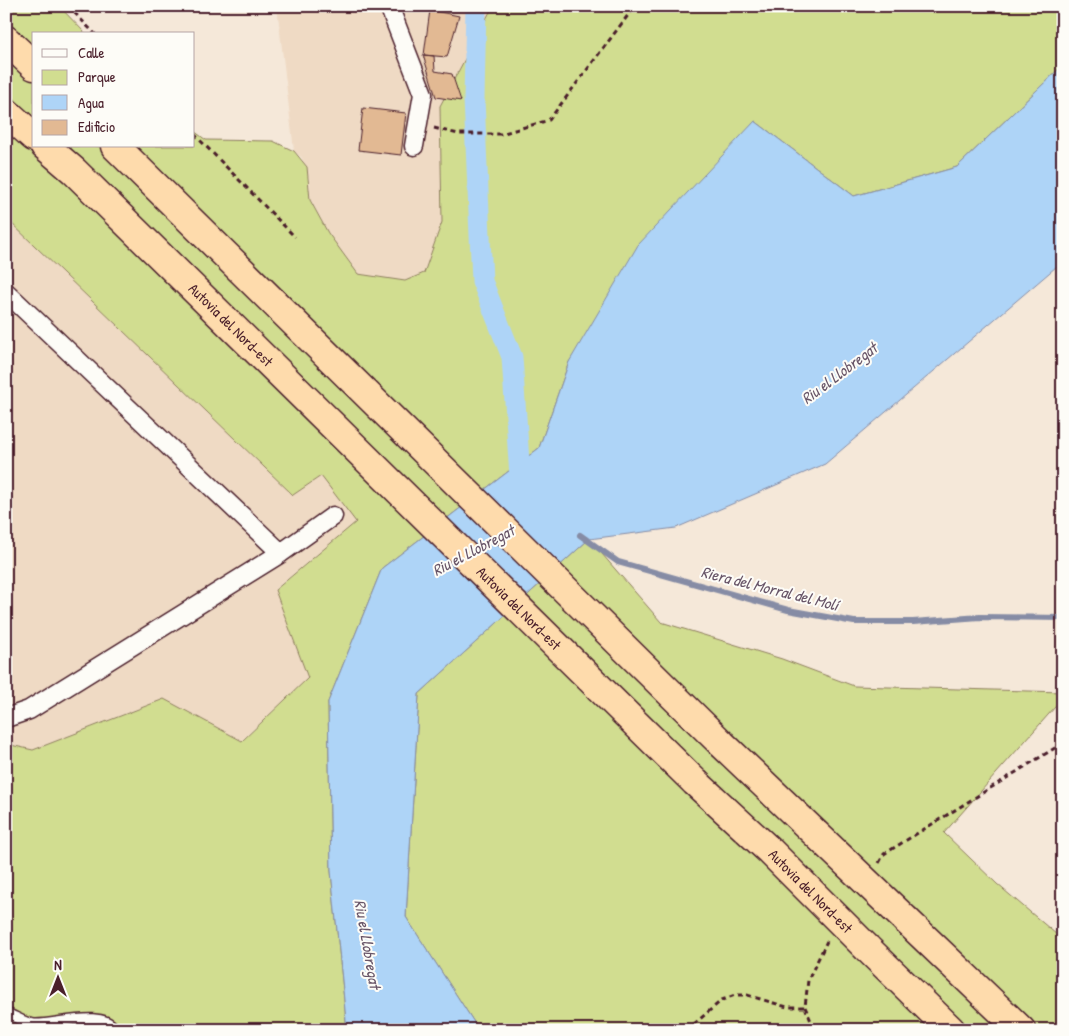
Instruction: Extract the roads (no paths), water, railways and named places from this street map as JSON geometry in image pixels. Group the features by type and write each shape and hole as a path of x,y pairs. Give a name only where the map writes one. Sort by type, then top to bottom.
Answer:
{"highway":[{"path":"6,40 32,64"},
{"path":"6,112 32,135"},
{"name":"Autovia del Nord-est","path":"47,148 74,171 951,1030"},
{"path":"117,148 722,744 1021,1030"}],"street":[{"path":"389,6 422,94 419,125 414,146"},
{"path":"6,292 281,553"},
{"path":"6,718 29,710 281,553 334,516"}],"lane":[{"path":"6,1013 33,1024 99,1017 114,1026 116,1030"}],"water":[{"name":"Riu el Llobregat","path":"1063,65 1063,261 825,464 676,528 589,539 419,694 406,917 479,1030 347,1030 331,871 328,702 382,568 539,448 569,362 638,245 755,121 854,196 957,167"}],"waterway":[{"path":"476,6 474,99 482,281 512,357 521,492"},
{"name":"Riera del Morral del Molí","path":"580,535 618,562 788,610 854,622 913,622 980,617 1063,618"}]}
